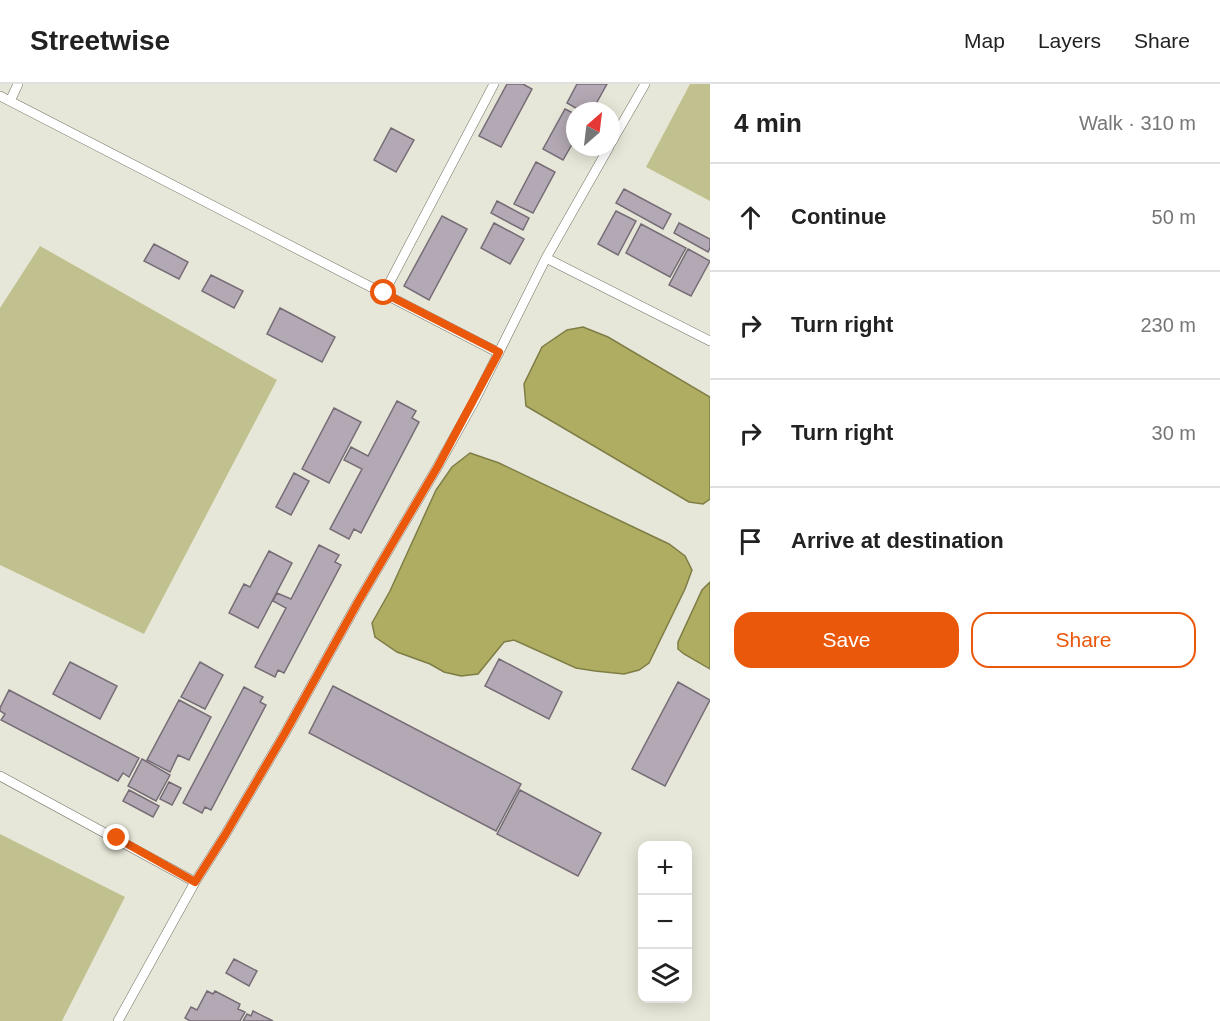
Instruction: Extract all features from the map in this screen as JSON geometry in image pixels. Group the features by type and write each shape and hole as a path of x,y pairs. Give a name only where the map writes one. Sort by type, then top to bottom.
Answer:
{"lane":[{"path":"10,101 18,84"},
{"path":"384,293 494,84"},
{"path":"620,128 645,84"},
{"path":"0,96 499,352"},
{"path":"118,1021 195,882 285,733 438,466 546,258 604,156"},
{"path":"546,258 710,341"},
{"path":"0,776 195,882"}],"green space":[{"path":"690,84 710,84 710,201 646,167"},
{"path":"40,246 277,380 144,634 0,565 0,308"},
{"path":"0,834 125,897 62,1021 0,1021"}],"shaded area":[{"path":"583,327 608,337 710,397 710,499 703,504 689,502 526,406 524,384 542,347 567,330"},
{"path":"470,453 499,463 669,544 685,556 692,570 649,663 639,670 624,674 576,668 514,640 504,642 478,674 461,676 444,672 430,664 397,652 375,637 372,623 390,591 436,490 452,467"},
{"path":"710,582 710,669 678,649 678,642 702,590"}],"building":[{"path":"507,84 523,84 532,89 501,147 479,136"},
{"path":"577,84 607,84 597,102 568,102"},
{"path":"566,110 566,155 563,160 543,149"},
{"path":"391,128 414,140 396,172 374,160"},
{"path":"536,162 555,172 533,213 514,204"},
{"path":"624,189 671,214 663,229 616,203"},
{"path":"497,201 529,218 523,230 491,213"},
{"path":"616,211 636,221 618,255 598,244"},
{"path":"442,216 467,229 429,300 404,286"},
{"path":"494,223 524,239 510,264 481,248"},
{"path":"679,223 710,239 708,252 674,233"},
{"path":"641,224 686,248 670,277 626,253"},
{"path":"154,244 188,262 179,279 144,261"},
{"path":"688,249 710,261 691,296 669,285"},
{"path":"211,275 243,291 234,308 202,291"},
{"path":"280,308 335,337 322,362 267,334"},
{"path":"397,401 416,411 412,418 419,422 361,533 354,529 349,539 330,529 362,469 344,460 351,447 368,456"},
{"path":"334,408 361,422 329,483 302,469"},
{"path":"294,473 309,481 291,515 276,507"},
{"path":"319,545 339,555 335,562 341,565 284,673 278,670 275,677 255,667 286,608 273,601 277,593 291,599"},
{"path":"269,551 292,563 258,628 229,613 244,584 250,587"},
{"path":"499,659 562,692 549,719 485,686"},
{"path":"70,662 117,686 100,719 53,694"},
{"path":"200,662 223,675 205,709 181,697"},
{"path":"678,682 710,700 665,786 632,769"},
{"path":"333,686 521,784 496,831 309,733"},
{"path":"244,687 263,697 260,702 266,705 211,810 205,807 202,813 183,803"},
{"path":"9,690 139,758 129,777 123,773 118,781 1,720 5,714 0,711 0,708"},
{"path":"179,700 211,717 189,760 178,755 170,772 147,760"},
{"path":"142,759 170,775 156,801 128,786"},
{"path":"169,782 181,788 172,805 160,799"},
{"path":"129,790 159,806 153,817 123,801"},
{"path":"520,790 601,833 578,876 497,834"},
{"path":"234,959 257,971 249,986 226,973"},
{"path":"207,991 213,994 215,991 240,1004 238,1009 245,1012 240,1021 190,1021 185,1018 191,1007 197,1010"},
{"path":"253,1011 273,1021 243,1021 247,1014 251,1016"}],"route":[{"path":"117,838 195,882 285,733 438,466 499,352 384,293"}]}
